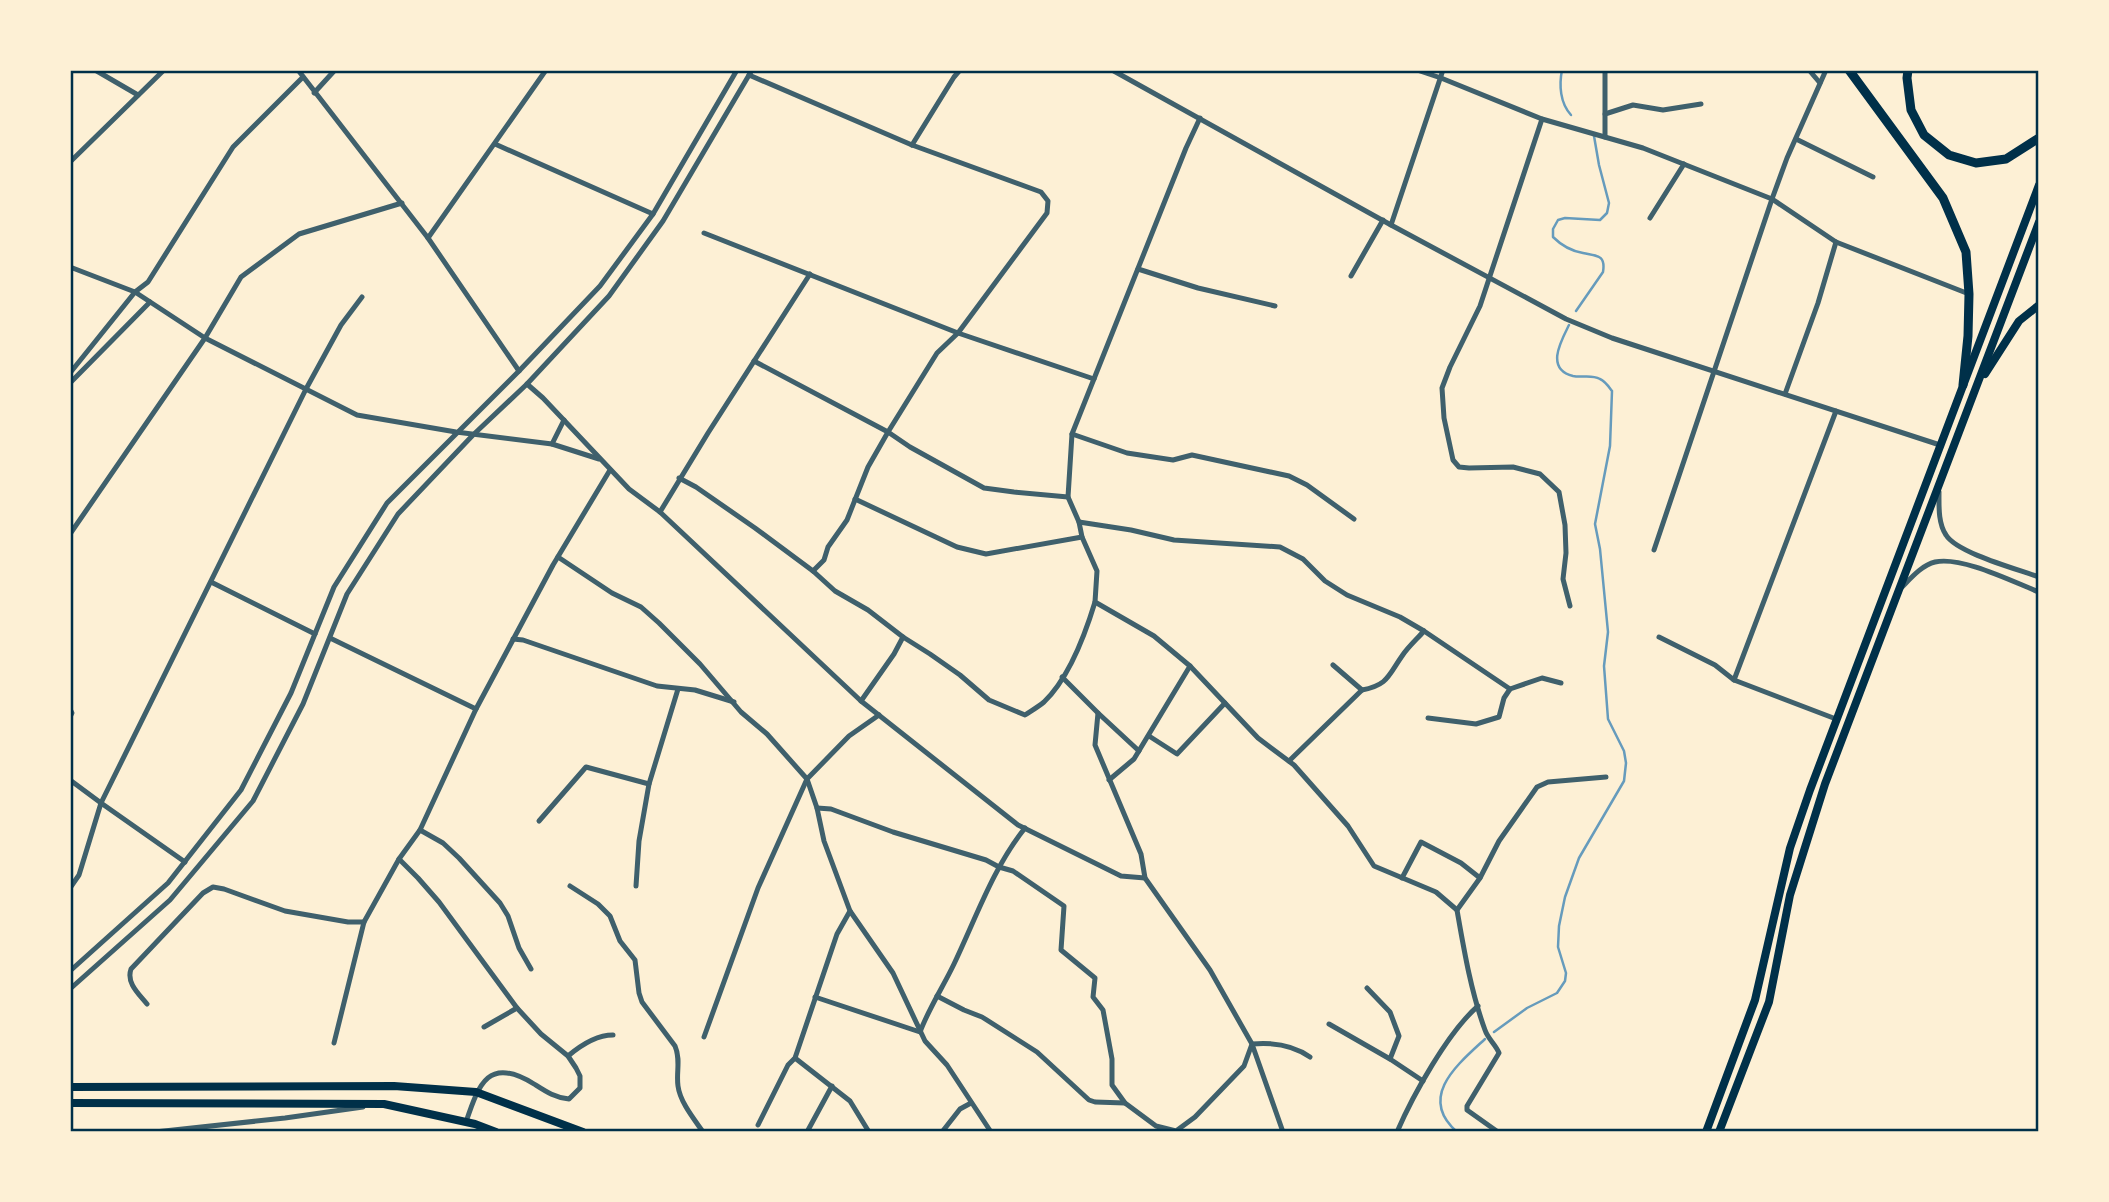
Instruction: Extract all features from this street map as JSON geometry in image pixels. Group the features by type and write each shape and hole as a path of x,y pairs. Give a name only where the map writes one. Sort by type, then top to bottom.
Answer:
{"highway":[{"path":"1849,70 1943,198 1965,252 1969,293 1963,385"},
{"path":"1908,70 1911,110 1924,135 1949,155 1976,163 2006,159 2039,138"}],"main road":[{"path":"1706,1132 1755,1000 1790,848 1836,719 2039,185"},
{"path":"1719,1132 1769,1002 1790,895 1825,783 2039,222"},
{"path":"1975,391 2019,321 2039,305"},
{"path":"70,1087 394,1086 476,1091 583,1132"},
{"path":"70,1103 384,1104 466,1122 496,1132"}],"street":[{"path":"95,70 138,95"},
{"path":"70,162 164,70"},
{"path":"298,70 428,238 519,371"},
{"path":"314,93 335,70"},
{"path":"428,238 546,70"},
{"path":"70,971 168,884 241,790 291,693 334,587 387,503 600,286 653,214 737,70"},
{"path":"912,145 960,70"},
{"path":"1112,70 1391,225 1566,318 1612,338 1940,445"},
{"path":"1417,70 1542,119 1643,148 1772,199 1836,242 1969,293"},
{"path":"1391,225 1443,70"},
{"path":"1605,70 1605,137"},
{"path":"1809,70 1820,83"},
{"path":"1654,550 1772,199 1826,70"},
{"path":"70,989 170,900 253,801 303,704 348,594 398,514 473,435 527,384 609,296 663,221 750,72 912,145 1041,192 1048,201 1047,212 958,333 937,353 868,467 847,520 814,571"},
{"path":"70,373 135,292 148,282 233,147 303,77"},
{"path":"1605,114 1633,105 1663,110 1701,104"},
{"path":"679,478 745,521 814,571 835,592 868,610 960,675 989,700 1025,715 1044,702 1077,651 1095,602 1097,571 1068,496 1072,434 1200,118"},
{"path":"1542,119 1480,306 1442,388 1444,418 1452,460 1459,467 1513,467 1541,474 1559,492 1565,525 1563,579 1570,606"},
{"path":"1796,139 1873,177"},
{"path":"495,145 653,214"},
{"path":"1650,218 1684,164"},
{"path":"70,534 205,338 241,277 299,234 402,203"},
{"path":"1351,276 1382,220"},
{"path":"704,233 958,333 1094,379"},
{"path":"1785,394 1818,303 1836,242"},
{"path":"70,267 135,292 205,338 358,415 473,435 552,444 602,460"},
{"path":"1138,269 1198,288 1275,306"},
{"path":"660,512 810,274"},
{"path":"70,888 79,875 101,803 306,389 341,325 362,297"},
{"path":"70,383 150,302"},
{"path":"754,361 888,432 984,488 1068,496"},
{"path":"527,384 629,489 660,512 879,716 1018,825 1121,876 1145,878"},
{"path":"1734,680 1836,411"},
{"path":"552,444 564,420"},
{"path":"1072,434 1127,453 1173,460 1192,455 1289,476 1307,485 1354,519"},
{"path":"334,1043 364,922 399,859 421,830 476,709 558,557 610,470"},
{"path":"1939,485 1941,521 1946,536 1962,549 2039,577"},
{"path":"855,499 957,547 986,554 1082,537"},
{"path":"1079,522 1174,540 1280,547 1304,559 1325,581 1347,595 1391,613 1424,631 1510,689"},
{"path":"558,557 612,593 641,607 680,644 741,712 767,734 807,779 824,841 850,911 893,973 925,1041 947,1065 990,1132"},
{"path":"1899,590 1917,571 1934,562 1956,561 2039,592"},
{"path":"211,582 315,634"},
{"path":"1095,602 1154,636 1190,666 1258,738 1289,761 1348,826 1374,866 1436,892 1457,910 1466,961 1478,1006 1486,1033 1499,1053 1467,1110 1498,1132"},
{"path":"1289,761 1362,690 1382,684 1392,674 1402,654 1424,631"},
{"path":"861,701 903,637"},
{"path":"1658,637 1715,665 1734,680 1836,719"},
{"path":"330,638 476,709"},
{"path":"513,639 523,640 657,686 695,690 733,702"},
{"path":"1109,780 1134,759 1190,666"},
{"path":"1333,666 1362,690"},
{"path":"1062,677 1139,751"},
{"path":"1428,718 1476,724 1499,717 1504,698 1510,689 1542,678 1561,683"},
{"path":"636,886 639,841 649,784 678,689"},
{"path":"1149,736 1177,754 1225,703"},
{"path":"70,709 70,717"},
{"path":"1098,713 1095,744 1141,854 1145,878 1210,970 1252,1044 1283,1132"},
{"path":"704,1037 758,888 807,779 849,736 879,716"},
{"path":"539,821 586,766 649,784"},
{"path":"1457,910 1536,787 1548,782 1606,777"},
{"path":"70,780 184,862"},
{"path":"817,808 831,809 893,832 986,860 1013,871 1063,906 1061,950 1095,978 1093,997 1103,1010 1112,1059 1112,1085 1125,1104 1156,1129 1177,1131 1195,1117 1244,1066 1252,1044"},
{"path":"920,1032 928,1010 950,973 999,867 1026,828"},
{"path":"421,830 443,843 500,903 531,969"},
{"path":"1402,878 1421,842 1461,863 1480,878"},
{"path":"399,859 439,902 517,1008 541,1034 568,1056 580,1076 578,1092 569,1099 553,1096 513,1074 499,1072 491,1075 476,1091 466,1122"},
{"path":"570,886 607,912 620,941 635,960 640,998 675,1046 679,1060 677,1078 680,1095 703,1132"},
{"path":"147,1004 130,981 131,969 203,893 213,887 285,911 348,922 364,922"},
{"path":"758,1125 795,1058 836,934 850,911"},
{"path":"1367,988 1390,1012 1399,1036 1390,1059"},
{"path":"937,996 982,1017 1037,1052 1088,1100 1125,1104"},
{"path":"815,997 920,1032"},
{"path":"1397,1132 1423,1081 1465,1017 1478,1006"},
{"path":"484,1027 517,1008"},
{"path":"1329,1024 1423,1081"},
{"path":"568,1056 583,1044 605,1035 613,1035"},
{"path":"1252,1044 1268,1042 1297,1048 1310,1057"},
{"path":"795,1058 850,1101 869,1132"},
{"path":"807,1132 832,1086"},
{"path":"942,1132 960,1109 971,1103"},
{"path":"155,1132 384,1104"}],"waterway":[{"path":"1562,70 1561,94 1571,115"},
{"path":"1576,311 1603,272 1603,262 1599,257 1574,251 1563,245 1553,237 1553,229 1558,220 1600,220 1607,213 1609,203 1594,136"},
{"path":"1494,1032 1527,1008 1557,993 1565,981 1566,973 1558,947 1565,897 1579,858 1624,781 1626,763 1624,751 1608,719 1604,666 1608,632 1595,524 1610,446 1612,391 1600,379 1573,376 1559,367 1558,354 1569,325"},
{"path":"1457,1132 1446,1119 1441,1106 1441,1094 1454,1070 1485,1039"}]}
